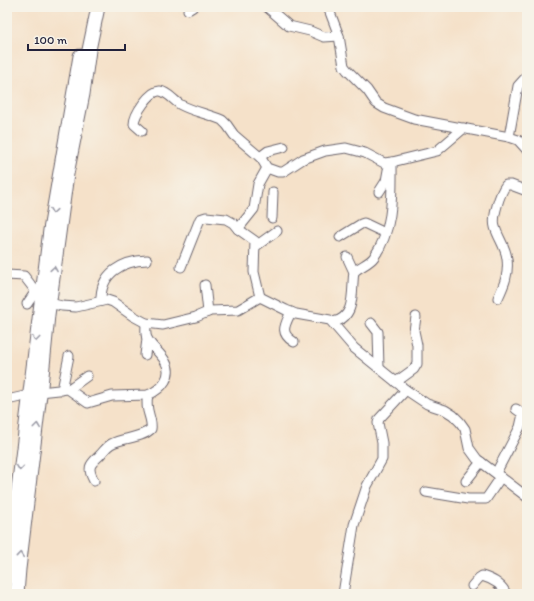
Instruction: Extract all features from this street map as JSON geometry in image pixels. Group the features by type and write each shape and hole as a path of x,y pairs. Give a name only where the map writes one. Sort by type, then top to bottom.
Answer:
{"highway":[{"path":"85,53 90,7"},
{"path":"17,594 27,501 42,297 56,187 85,53 98,7"},
{"path":"7,578 35,394"}],"street":[{"path":"267,7 289,26 310,31 324,37 339,36"},
{"path":"328,7 339,36 344,66 367,90 376,103 384,108 414,119 518,140 527,150"},
{"path":"508,137 518,86 527,76"},
{"path":"142,131 134,124 135,118 146,101 158,91 167,94 182,106 222,120 234,135 260,157 267,168 282,172 303,159 329,150 346,148 364,153 381,162 390,162 437,151 464,128"},
{"path":"260,157 268,151 284,147"},
{"path":"379,192 386,181 390,162"},
{"path":"354,272 373,259 385,233 391,213 392,197 390,162"},
{"path":"238,229 254,208 258,184 267,168"},
{"path":"498,298 507,277 508,269 506,253 494,223 497,208 506,185 511,185 527,191"},
{"path":"272,192 272,218"},
{"path":"255,200 272,208"},
{"path":"181,267 201,218 226,219 253,239 256,246 254,272 260,297"},
{"path":"340,238 364,223 385,233"},
{"path":"256,246 277,231"},
{"path":"333,322 340,321 348,311 352,300 354,272 347,257"},
{"path":"101,301 102,288 105,280 118,266 147,260"},
{"path":"7,275 24,276 42,297 62,306 89,306 107,300 146,323 163,324 196,317 208,312 238,310 260,297"},
{"path":"205,285 208,312"},
{"path":"27,304 42,297"},
{"path":"260,297 292,312 330,320 333,322 351,344 406,390 428,404 445,410 453,415 465,429 472,452 481,462 527,497"},
{"path":"292,312 285,332 286,337 294,342"},
{"path":"396,382 414,369 417,364 417,345 414,332 416,317"},
{"path":"145,355 147,339 146,323"},
{"path":"371,323 378,332 379,368"},
{"path":"65,389 88,403 112,396 148,395 152,393 165,383 168,376 168,368 165,360 147,339"},
{"path":"65,389 69,356"},
{"path":"7,400 65,389 87,376"},
{"path":"343,594 354,525 367,486 382,459 382,443 378,423 379,419 406,390"},
{"path":"94,480 89,470 91,462 111,443 148,432 151,429 152,423 146,406 148,395"},
{"path":"426,492 468,499 486,499 520,427 523,414 516,409"},
{"path":"466,481 481,462"},
{"path":"472,586 482,576 503,587 506,594"}]}
